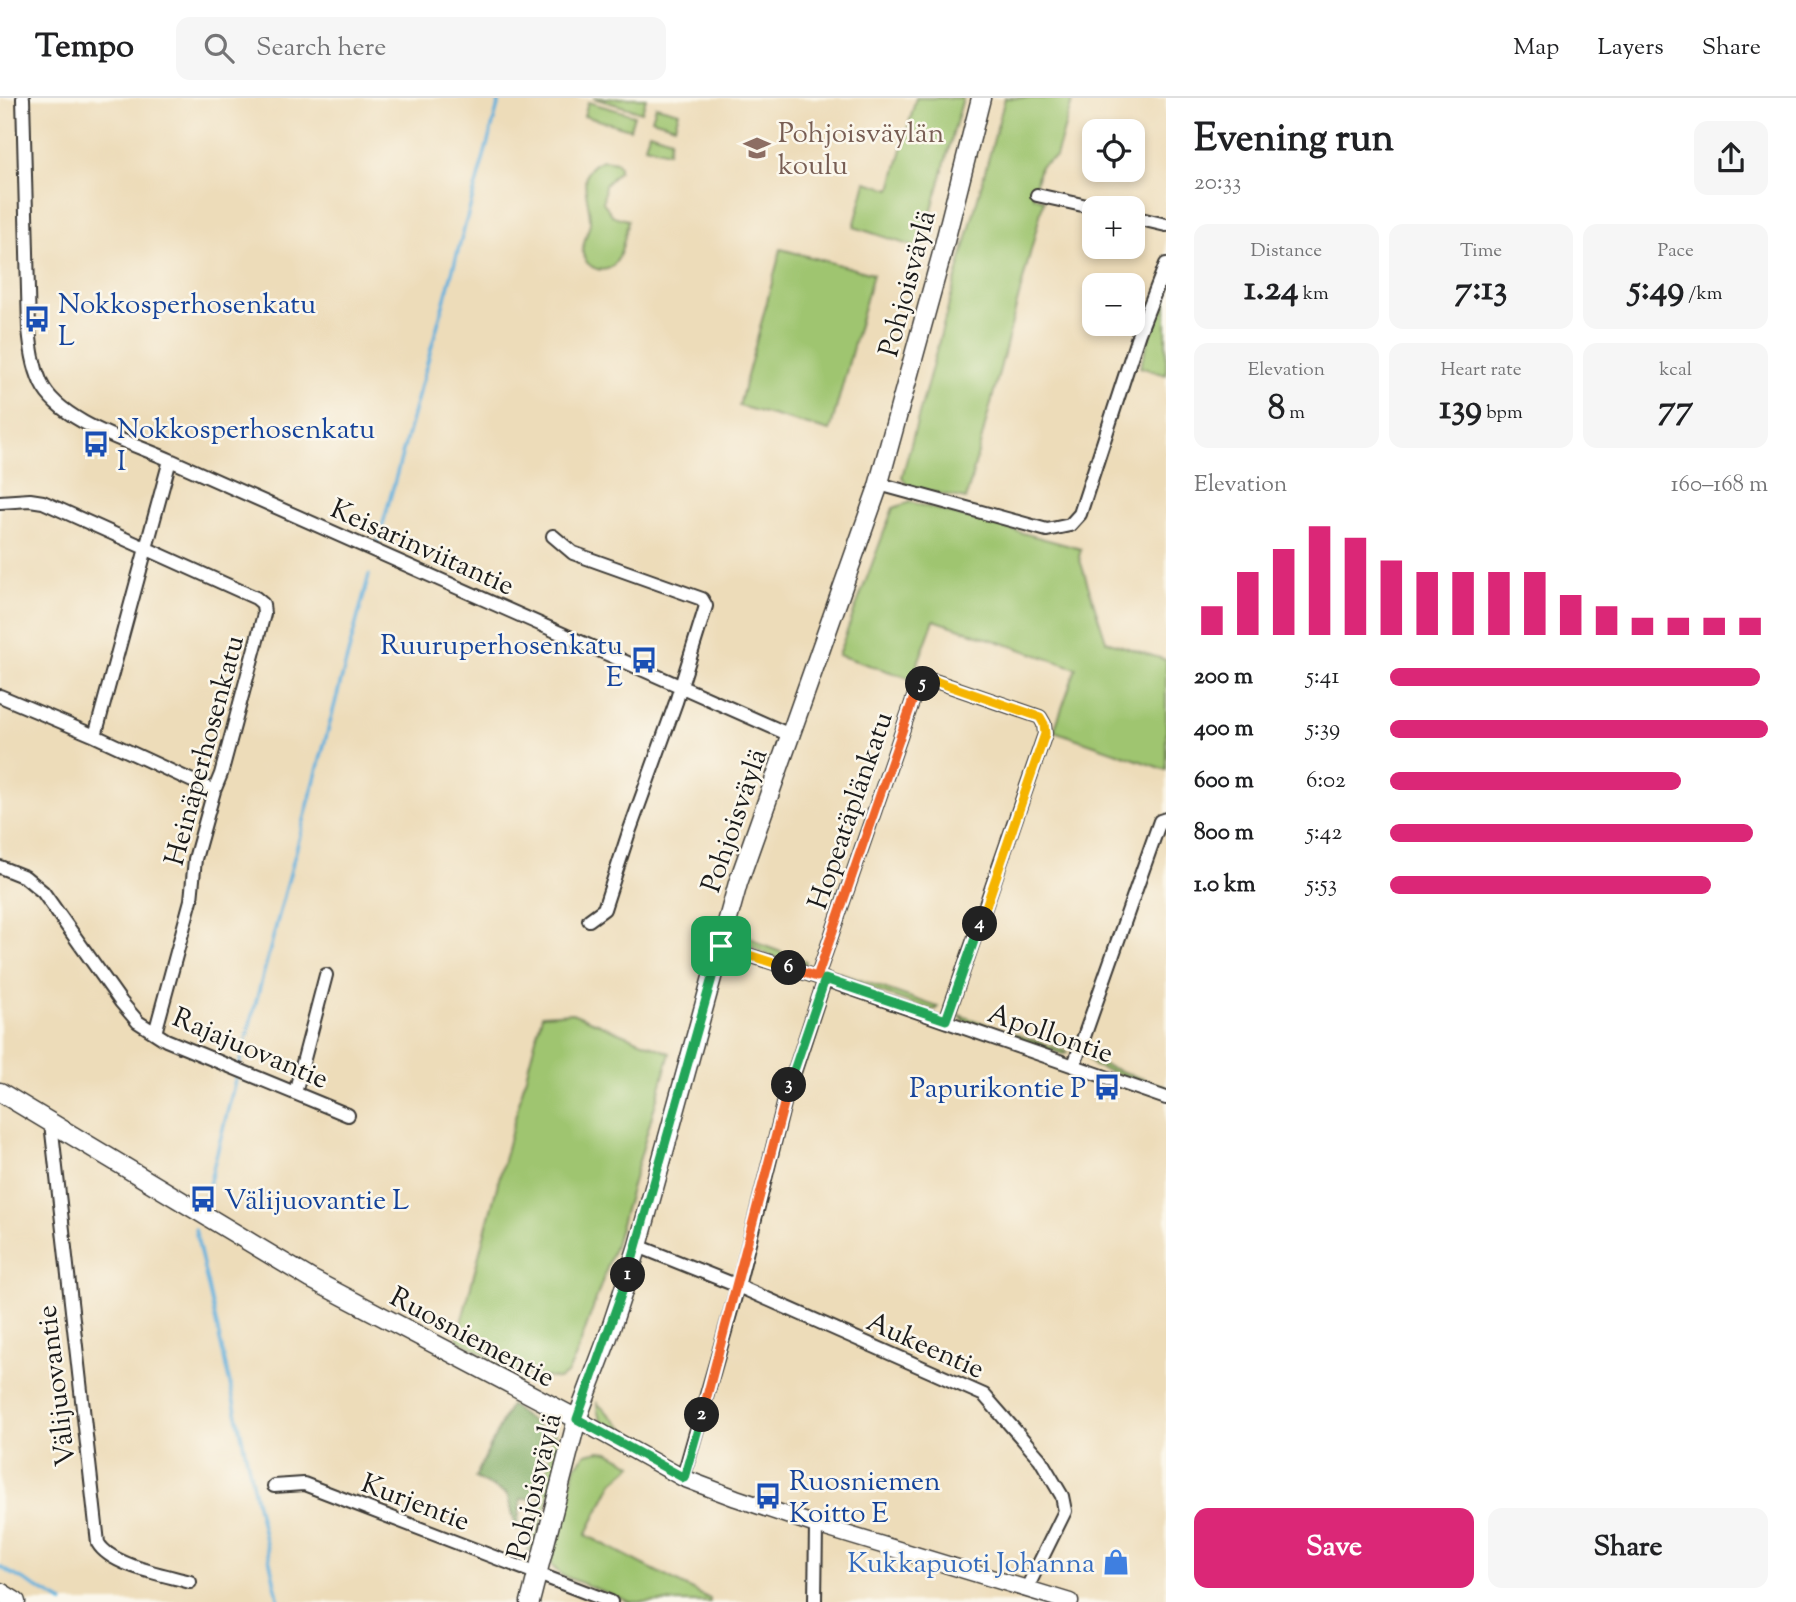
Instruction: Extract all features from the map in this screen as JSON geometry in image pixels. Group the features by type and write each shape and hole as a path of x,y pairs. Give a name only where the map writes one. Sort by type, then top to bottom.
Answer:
{"main road":[{"name":"Pohjoisväylä","path":"530,1602 577,1419 638,1246 738,883 879,484 981,98"},
{"name":"Ruosniementie","path":"0,1092 311,1279 577,1419"},
{"path":"0,1592 16,1602"}],"street":[{"name":"Keisarinviitantie","path":"23,98 29,329 33,359 42,384 63,410 91,425 790,735"},
{"path":"1037,195 1082,205"},
{"path":"1145,220 1166,225"},
{"path":"879,484 1047,530 1070,525 1080,514 1139,333 1166,264"},
{"path":"94,736 170,460"},
{"path":"0,502 43,502 147,548"},
{"path":"553,536 573,553 702,599 706,606 703,622 604,909 589,920"},
{"name":"Heinäperhosenkatu","path":"147,548 264,604 257,641 195,859 191,900 155,1033"},
{"name":"Hopeatäplänkatu","path":"821,978 916,691 922,685 935,681 1040,717 1045,734 946,1020"},
{"path":"0,696 214,791"},
{"path":"1074,1065 1160,821 1166,819"},
{"name":"Rajajuovantie","path":"0,867 25,877 43,892 121,1002 138,1021 166,1040 348,1115"},
{"name":"Apollontie","path":"721,946 946,1020 1166,1098"},
{"path":"295,1093 326,975"},
{"path":"684,1478 738,1286 785,1100 821,978"},
{"name":"Välijuovantie","path":"51,1123 98,1543 103,1552 133,1566 190,1581"},
{"name":"Aukeentie","path":"638,1246 738,1286 984,1395 1040,1459 1062,1496 1065,1511 1027,1588"},
{"name":"Ruosniementie","path":"577,1419 684,1478 816,1525 1070,1602"},
{"name":"Kurjentie","path":"274,1486 304,1484 611,1602"},
{"path":"815,1602 816,1525"}],"green space":[{"path":"593,98 646,98 642,112"},
{"path":"916,98 963,98 921,249 854,227 866,182 891,189"},
{"path":"1005,98 1073,98 1056,157 1040,166 1033,196 1044,200 966,499 909,487 902,477"},
{"path":"588,102 634,115 630,129 584,116"},
{"path":"656,106 679,112 675,126 652,119"},
{"path":"649,132 671,139 668,152 645,146"},
{"path":"603,160 616,162 619,171 605,185 603,202 613,216 628,220 617,261 605,270 590,265 583,250 590,222 586,178 588,171"},
{"path":"781,249 873,274 830,431 739,406"},
{"path":"1166,286 1166,375 1140,367"},
{"path":"910,502 1081,549 1079,557 1106,641 1166,660 1166,770 1054,731 1076,668 934,620 912,679 838,655 893,508"},
{"path":"735,927 762,945 806,961 804,967 747,943"},
{"path":"840,973 938,1007 932,1010 838,978"},
{"path":"572,1013 670,1053 615,1245 576,1356 567,1374 559,1379 518,1373 457,1339 542,1015"},
{"path":"959,1015 1068,1053 1063,1054 964,1021"},
{"path":"1089,1060 1166,1087 1166,1091 1094,1066"},
{"path":"597,1403 627,1431 632,1443 603,1423"},
{"path":"510,1405 540,1428 543,1456 533,1498 521,1499 517,1531 507,1494 475,1478"},
{"path":"553,1426 557,1451 555,1468 534,1549 527,1552 548,1465"},
{"path":"609,1452 633,1465 613,1482 586,1535 710,1599 710,1602 630,1602 561,1575 552,1566 551,1557 576,1465 586,1454"}],"waterway":[{"path":"378,542 500,98"},
{"path":"239,1066 369,575"},
{"path":"206,1197 237,1073"},
{"path":"195,1229 279,1602"},
{"path":"0,1567 63,1602"}],"place":[{"name":"Pohjoisväylän koulu","path":"757,148"},
{"name":"Nokkosperhosenkatu L","path":"37,319"},
{"name":"Nokkosperhosenkatu I","path":"96,444"},
{"name":"Ruuruperhosenkatu E","path":"644,660"},
{"name":"Papurikontie P","path":"1107,1087"},
{"name":"Välijuovantie L","path":"203,1199"},
{"name":"Ruosniemen Koitto E","path":"768,1496"},
{"name":"Kukkapuoti Johanna","path":"1116,1562"}],"route":[{"path":"935,681 1040,717 1045,734 946,1020 825,979 785,1100 738,1286 684,1478 577,1419 638,1246 721,946 817,977 916,691 922,685 935,681"}]}
